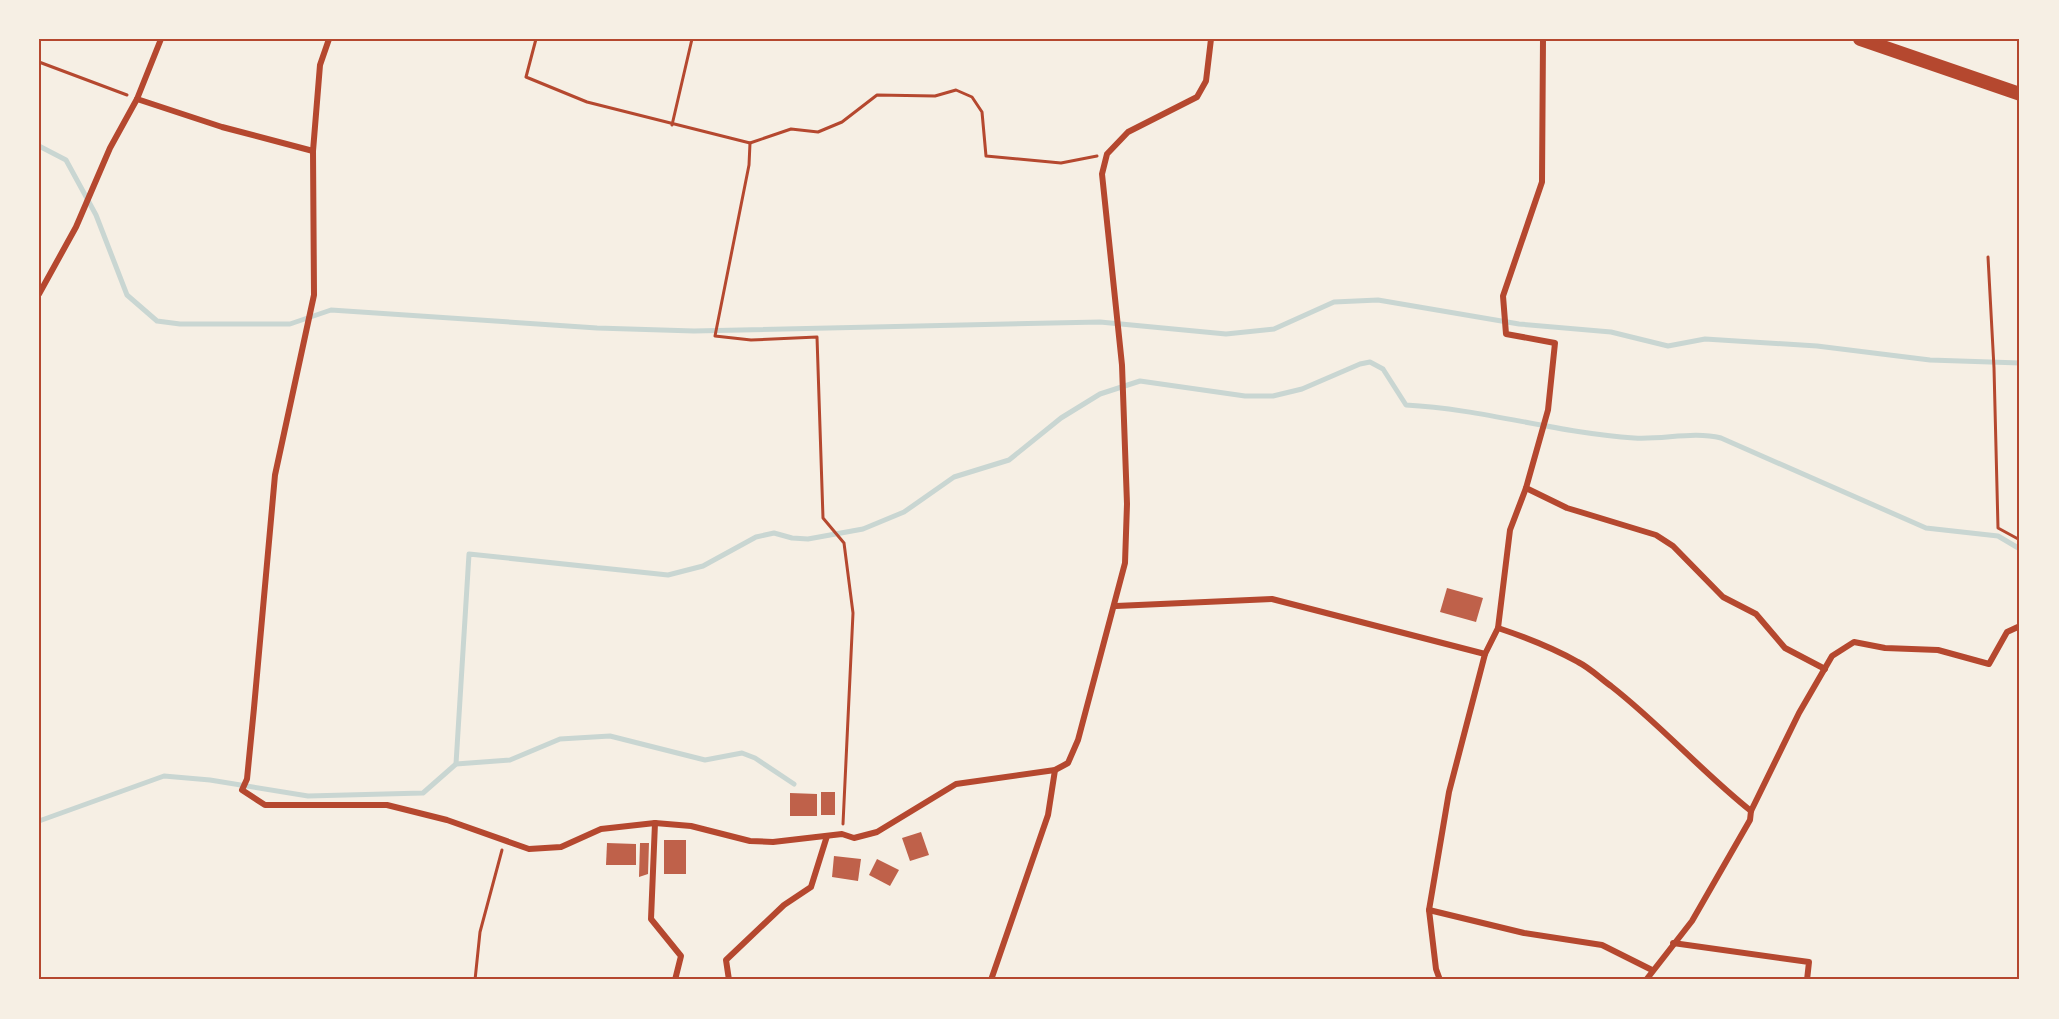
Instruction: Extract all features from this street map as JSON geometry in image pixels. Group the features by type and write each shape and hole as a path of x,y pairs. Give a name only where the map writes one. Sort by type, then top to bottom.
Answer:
{"main road":[{"path":"1860,39 2020,94"}],"street":[{"path":"39,294 76,227 110,148 137,99 161,39"},
{"path":"329,39 320,65 313,151 314,294 276,475 247,779 242,790 265,805 387,805 447,820 529,849 561,847 601,829 655,823 691,826 750,841 842,834 855,838 877,832 956,784 1055,770 1068,763 1078,740 1116,606 1125,563 1127,504 1122,365 1102,174 1107,154 1128,132 1197,97 1206,81 1211,39"},
{"path":"1440,980 1436,969 1429,910 1449,792 1485,654 1498,628 1510,530 1526,488 1548,410 1555,343 1506,334 1503,296 1542,182 1543,39"},
{"path":"137,99 222,127 313,151"},
{"path":"1526,488 1567,508 1656,535 1673,546 1723,597 1756,614 1785,648 1825,669"},
{"path":"1116,606 1272,599 1485,654"},
{"path":"1646,980 1692,921 1722,873 1750,820 1751,811 1798,713 1832,656 1854,642 1886,648 1938,650 1989,664 2007,632 2020,626"},
{"path":"1498,628 1531,639 1580,663 1637,706 1722,788 1751,811"},
{"path":"991,980 1048,814 1055,770"},
{"path":"655,823 651,919 681,956 675,980"},
{"path":"729,980 726,960 784,905 812,887 827,836"},
{"path":"1429,910 1524,933 1602,945 1652,970"},
{"path":"1673,943 1809,962 1807,980"}],"path":[{"path":"536,39 526,77 587,102 750,143 791,129 818,132 842,122 877,95 935,96 956,90 972,97 982,112 986,156 1061,164 1107,154"},
{"path":"672,125 692,39"},
{"path":"39,62 137,99"},
{"path":"750,143 749,165 715,336 751,339 817,337 823,518 844,543 853,613 842,834"},
{"path":"1988,257 1994,368 1998,528 2020,540"},
{"path":"475,980 480,932 505,839"}],"building":[{"path":"1447,588 1483,598 1476,622 1440,612"},
{"path":"821,792 835,792 835,815 821,815"},
{"path":"790,793 817,794 817,816 790,816"},
{"path":"921,832 929,855 910,861 902,838"},
{"path":"664,840 686,840 686,874 664,874"},
{"path":"607,843 636,844 636,865 606,865"},
{"path":"640,843 649,843 648,874 639,877"},
{"path":"834,856 861,859 858,881 832,877"},
{"path":"877,859 899,870 890,886 869,875"}],"waterway":[{"path":"39,146 66,160 96,215 127,295 157,321 180,324 290,324 331,310 597,328 694,331 1100,322 1226,334 1274,329 1334,302 1378,300 1519,324 1611,332 1668,346 1705,339 1817,346 1930,360 2020,363"},
{"path":"456,764 469,554 668,575 703,566 756,537 774,533 808,539 863,529 904,512 954,477 1009,460 1061,418 1100,394 1140,381 1245,396 1273,396 1302,389 1360,364 1370,362 1383,369 1406,405 1463,411 1605,435 1634,438 1700,435 1721,438 1926,528 1998,536 2020,549"},
{"path":"39,821 164,776 210,780 308,796 423,793 456,764 510,760 560,739 610,736 705,760 742,753 755,758 794,784"}]}
